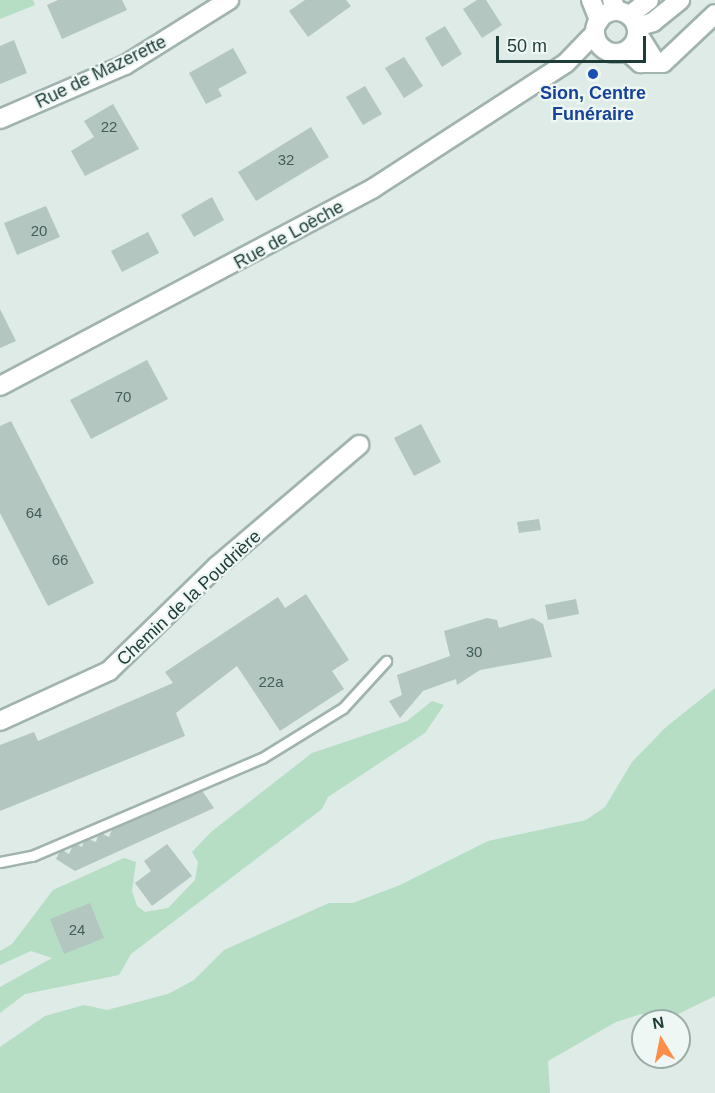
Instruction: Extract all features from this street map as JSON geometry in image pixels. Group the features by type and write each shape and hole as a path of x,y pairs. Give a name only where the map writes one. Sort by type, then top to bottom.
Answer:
{"street":[{"name":"Rue de Mazerette","path":"0,119 125,65 229,0"},
{"path":"591,0 606,51"},
{"path":"627,17 649,0"},
{"path":"627,17 680,0"},
{"path":"627,17 627,51 640,63 669,58 715,14"},
{"path":"627,17 655,61"},
{"name":"Rue de Loèche","path":"566,63 597,26 627,17"},
{"name":"Rue de Loèche","path":"0,386 372,189 566,63 606,51 627,51"},
{"name":"Chemin de la Poudrière","path":"0,721 109,671 217,566 359,445"}],"lane":[{"path":"0,862 32,856 262,758 343,708 386,661"}],"green space":[{"path":"0,0 33,0 35,5 0,19"},
{"path":"715,688 715,996 688,1009 631,1009 631,1017 616,1022 548,1061 550,1093 0,1093 0,1047 45,1016 84,1005 107,1010 168,994 194,980 224,950 329,903 353,903 400,885 488,841 586,820 605,807 632,762 666,727"},
{"path":"432,701 444,705 425,733 328,797 322,809 131,954 119,975 25,994 0,1013 0,987 52,958 31,951 0,965 0,951 12,944 53,890 124,858 136,862 132,891 137,906 145,912 168,908 195,880 198,862 192,852 211,832 312,753 407,721"}],"building":[{"path":"58,0 122,0 127,10 62,39 47,5"},
{"path":"305,0 346,0 351,6 308,37 289,11"},
{"path":"477,0 486,0 502,25 482,38 463,9"},
{"path":"445,26 462,54 442,67 425,38"},
{"path":"14,40 27,73 0,84 0,46"},
{"path":"233,48 247,73 218,89 222,96 206,104 189,73"},
{"path":"404,57 423,86 404,98 385,68"},
{"path":"365,86 382,114 363,125 346,97"},
{"path":"113,104 139,149 85,176 71,151 94,137 84,121"},
{"path":"311,127 329,157 256,201 238,172"},
{"path":"212,197 224,220 194,237 181,215"},
{"path":"46,206 60,237 17,255 4,223"},
{"path":"148,232 159,253 122,272 111,251"},
{"path":"0,309 16,341 0,348"},
{"path":"147,360 168,399 91,439 70,400"},
{"path":"11,421 94,583 48,606 0,513 0,426"},
{"path":"421,424 441,462 414,476 394,438"},
{"path":"539,519 541,530 519,533 517,522"},
{"path":"306,594 349,660 332,671 344,689 280,731 237,666 176,713 185,736 0,811 0,745 34,732 38,741 173,683 165,672 278,597 285,608"},
{"path":"576,599 579,614 548,620 545,605"},
{"path":"487,618 497,620 499,628 533,618 543,624 552,657 480,670 457,685 456,679 423,691 400,718 389,701 402,695 397,675 450,656 444,631"},
{"path":"201,789 214,808 75,871 56,859 61,849 69,854 74,843 82,847 85,838 96,842 99,832 109,837 113,827"},
{"path":"167,844 192,876 152,906 135,883 151,871 144,861"},
{"path":"90,903 104,938 64,954 50,919"}],"place":[{"name":"Sion, Centre Funéraire","path":"593,74"}]}
